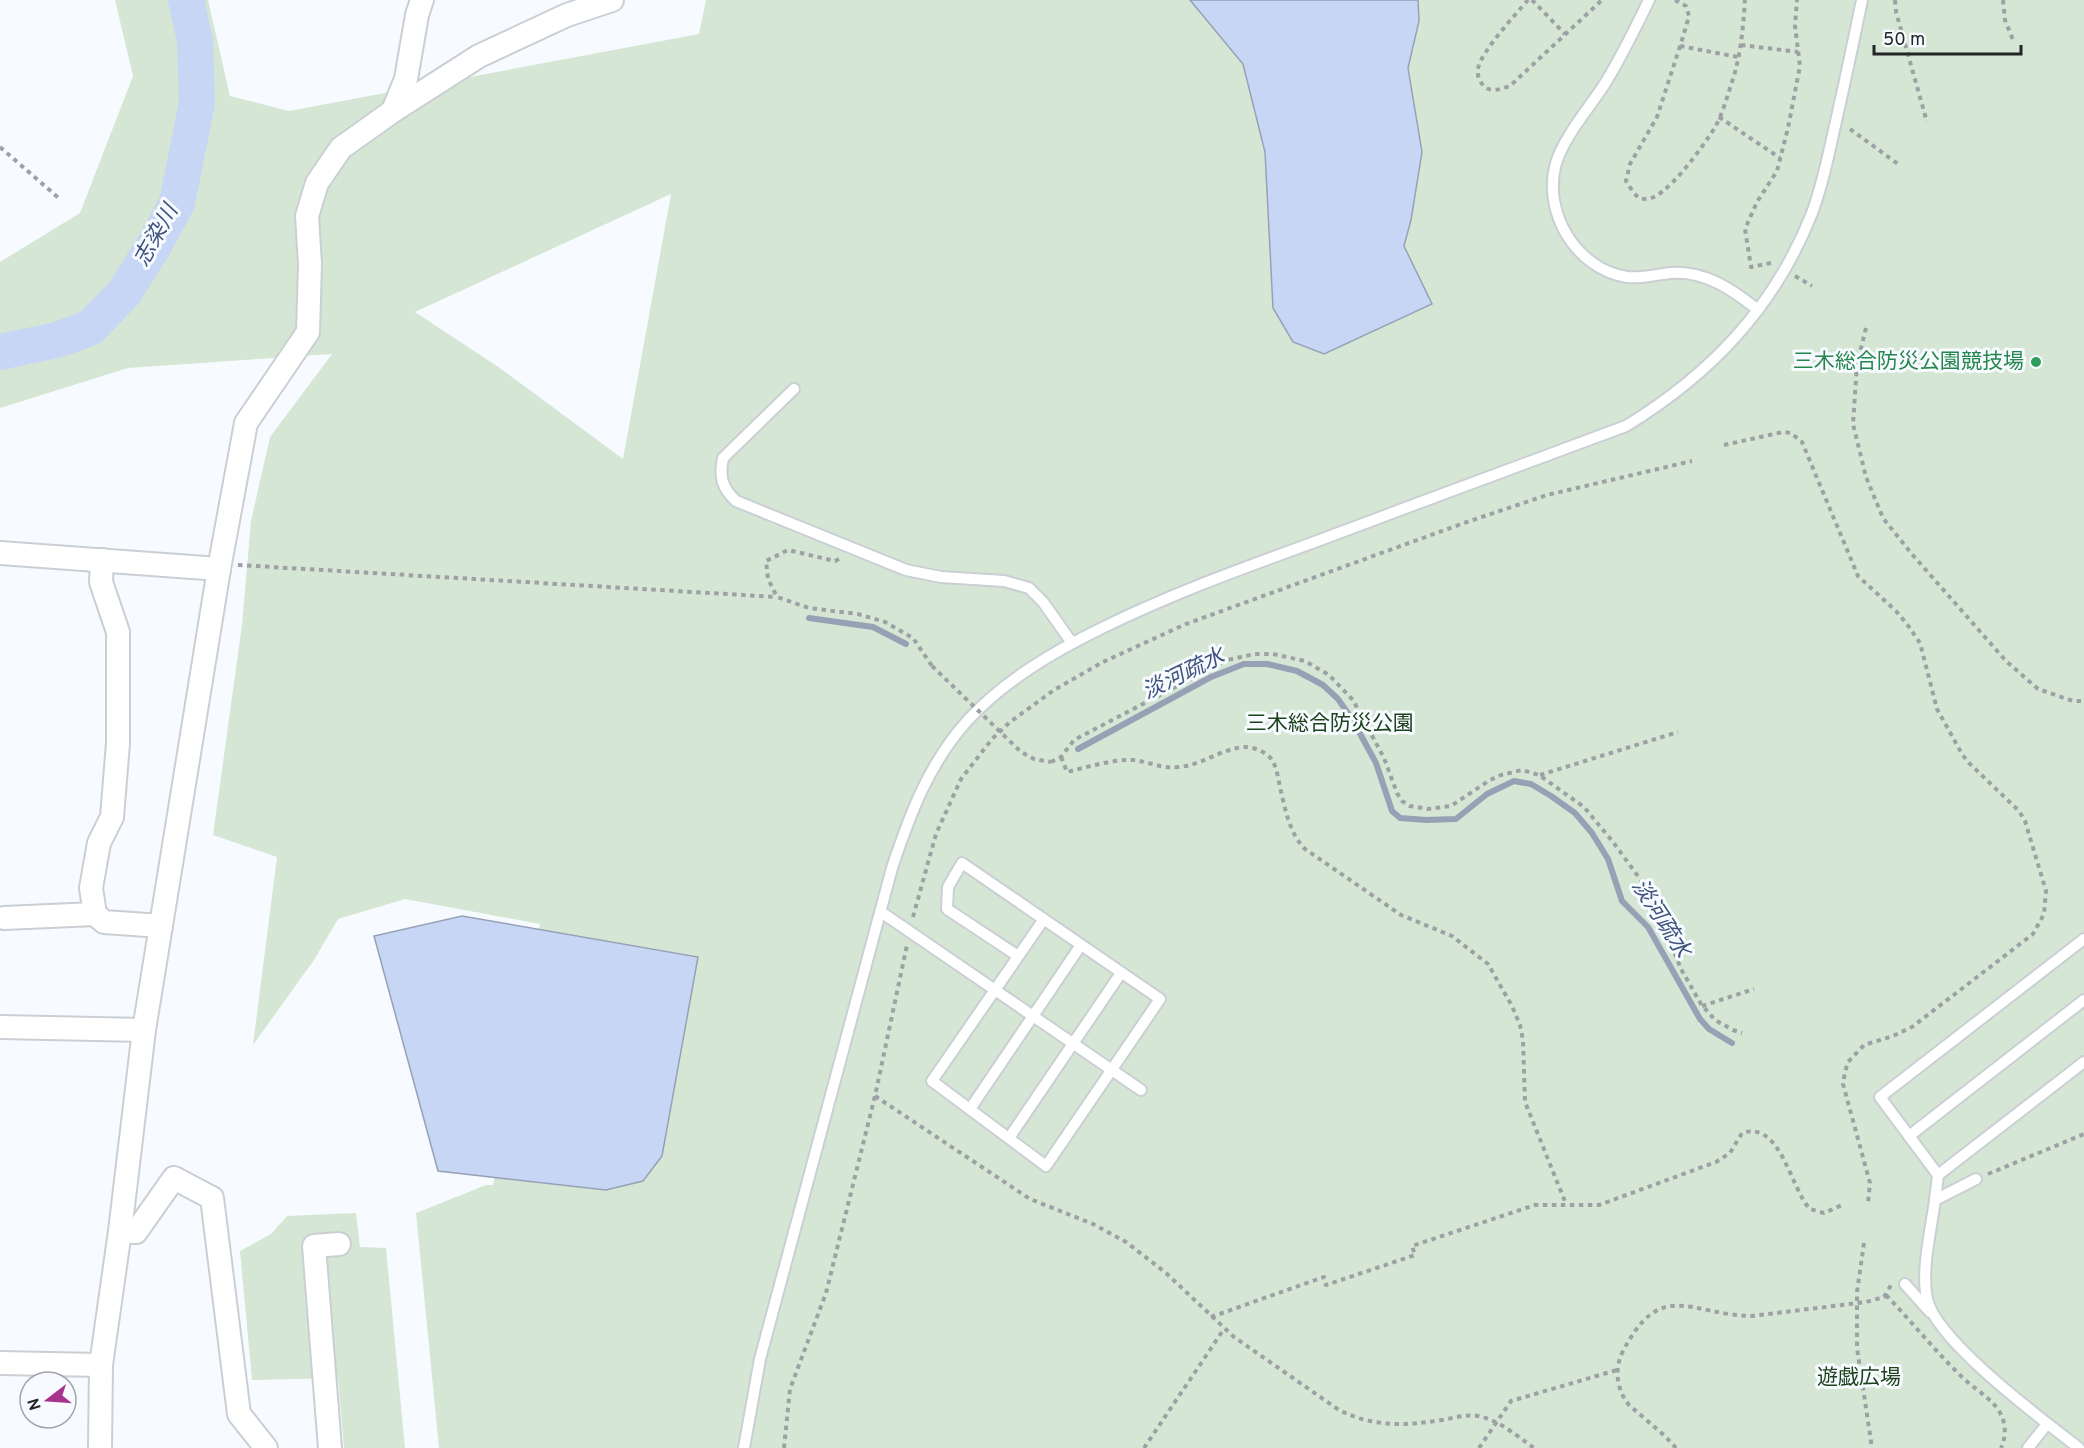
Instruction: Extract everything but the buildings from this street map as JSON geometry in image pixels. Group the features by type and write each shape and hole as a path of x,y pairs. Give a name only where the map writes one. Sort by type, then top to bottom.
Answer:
{"street":[{"path":"393,111 406,79 417,15 422,0"},
{"path":"100,1448 100,1365 120,1231 144,1030 219,569 246,423 308,332 310,264 307,216 317,183 341,148 393,111 479,56 567,15 612,0"},
{"path":"0,553 219,569"},
{"path":"102,560 101,582 118,632 118,743 112,817 99,843 91,888 95,914 104,922 161,926"},
{"path":"4,918 95,914"},
{"path":"0,1027 144,1030"},
{"path":"120,1231 136,1232 174,1178 212,1198 239,1414 266,1448"},
{"path":"330,1448 314,1246 339,1244"},
{"path":"0,1363 100,1365"}],"lane":[{"path":"1649,0 1616,64 1557,160 1553,192 1557,214 1564,231 1585,258 1605,270 1632,278 1679,273 1704,277 1739,294 1758,310"},
{"path":"744,1448 760,1359 881,912 906,825 938,758 970,718 998,692 1072,643 1155,602 1212,579 1626,426 1674,394 1732,342 1758,310 1785,270 1812,213 1825,173 1862,0"},
{"path":"794,389 723,458 720,471 721,482 727,493 736,501 906,570 941,578 1004,581 1029,588 1043,602 1072,643"},
{"path":"1018,956 946,909 948,887 962,863 1044,919 1121,973 1160,999 1046,1166 932,1081 1044,919"},
{"path":"881,912 1141,1090"},
{"path":"1938,1322 1928,1302 1926,1285 1938,1175 1880,1097 2084,939"},
{"path":"970,1109 1081,945"},
{"path":"1009,1138 1121,973"},
{"path":"1909,1136 2084,1000"},
{"path":"1938,1175 2084,1062"},
{"path":"1935,1200 1976,1179"},
{"path":"1905,1284 1960,1348 2079,1448"},
{"path":"2028,1448 2048,1424"}],"path":[{"path":"1565,34 1530,0 1482,57 1478,69 1478,80 1486,88 1498,90 1510,86 1602,0"},
{"path":"1675,0 1686,6 1689,16 1657,117 1630,164 1626,181 1635,195 1644,200 1656,197 1664,190 1685,168 1715,127 1732,81 1741,45 1745,0"},
{"path":"1772,263 1751,267 1745,229 1757,202 1777,171 1780,158 1800,66 1795,26 1797,0"},
{"path":"1895,0 1896,12 1927,122"},
{"path":"2003,0 2005,20 2013,40"},
{"path":"1741,45 1798,52"},
{"path":"1680,46 1738,57"},
{"path":"1719,117 1780,158"},
{"path":"1837,119 1898,164"},
{"path":"0,147 61,200"},
{"path":"1794,275 1812,286"},
{"path":"1866,328 1857,364 1853,424 1866,477 1883,518 1911,554 2006,661 2038,689 2073,701 2084,701"},
{"path":"1724,445 1784,432 1791,433 1802,442 1858,576 1908,624 1920,644 1937,709 1962,754 2019,811 2025,821 2046,891 2047,902 2044,914 2033,934 1912,1028 1864,1044 1848,1062 1843,1084 1869,1177 1868,1203"},
{"path":"784,1448 790,1389 826,1293 875,1096 909,932 936,834 961,779 992,739 1010,722 1054,690 1103,662 1186,624 1547,495 1692,462"},
{"path":"777,597 768,579 766,561 788,550 835,561 856,551"},
{"path":"219,569 232,565 777,597 809,608 858,614 885,622 913,638 932,666 1021,752 1034,759 1051,762 1061,757 1074,740 1217,664 1244,656 1273,654 1305,661 1329,675 1345,690 1365,720 1400,798 1410,806 1428,809 1450,806 1491,780 1513,771 1527,770 1539,775 1589,812 1640,878 1658,911 1681,969 1702,1006 1715,1020 1733,1030 1742,1032"},
{"path":"1539,775 1678,732"},
{"path":"1061,757 1067,772 1135,760 1159,767 1182,767 1244,747 1253,748 1268,755 1277,773 1294,834 1305,849 1401,915 1459,941 1488,964 1494,973 1520,1025 1523,1040 1525,1102 1566,1204"},
{"path":"1702,1006 1754,989"},
{"path":"875,1096 1030,1199 1093,1224 1126,1242 1166,1273 1224,1329 1324,1401 1355,1418 1373,1423 1390,1424 1475,1415 1496,1423 1534,1448"},
{"path":"1211,1317 1324,1277 1326,1285 1415,1255 1412,1246 1535,1205 1599,1205 1716,1162 1730,1153 1742,1133 1750,1130 1758,1131 1767,1137 1781,1153 1810,1209 1824,1213 1842,1205"},
{"path":"1976,1179 2084,1134"},
{"path":"1864,1243 1857,1303 1858,1361 1872,1448"},
{"path":"1676,1448 1624,1399 1618,1381 1617,1370 1623,1352 1648,1316 1666,1308 1692,1306 1752,1316 1857,1303 1875,1300 1886,1294 1892,1284"},
{"path":"1886,1294 1931,1346 1997,1408 2005,1427 2001,1448"},
{"path":"1144,1448 1224,1329"},
{"path":"1479,1448 1511,1401 1617,1370"}],"green space":[{"name":"三木総合防災公園","path":"115,0 208,0 230,96 289,111 699,34 706,0 2084,0 2084,1448 439,1448 416,1213 486,1185 493,1185 540,924 405,899 338,919 314,960 253,1045 277,857 213,835 242,625 251,521 270,437 332,354 128,368 0,408 0,262 80,213 133,76","holes":["671,194 623,459 500,368 415,312"]},
{"path":"356,1213 360,1247 386,1248 405,1448 344,1448 338,1378 252,1380 240,1251 271,1234 287,1216"}],"water":[{"path":"1190,0 1418,0 1419,21 1408,68 1422,152 1411,220 1404,246 1432,304 1324,354 1293,342 1273,308 1265,152 1243,64"},
{"path":"462,916 698,957 662,1156 643,1181 606,1190 438,1171 374,936"}],"waterway":[{"name":"志染川","path":"0,352 57,340 90,328 124,293 177,203 197,103 195,41 186,0"},
{"name":"淡河疏水","path":"809,618 873,627 906,644"},
{"name":"淡河疏水","path":"1078,749 1211,677 1244,664 1267,664 1297,671 1323,685 1338,699 1352,719 1376,763 1392,811 1400,818 1456,819 1487,794 1514,781 1531,784 1575,813 1592,833 1608,859 1622,901 1648,927 1700,1019 1709,1029 1732,1043"}],"place":[{"name":"三木総合防災公園競技場","path":"2036,362"}],"park label":[{"name":"遊戯広場","path":"1859,1378"}]}
